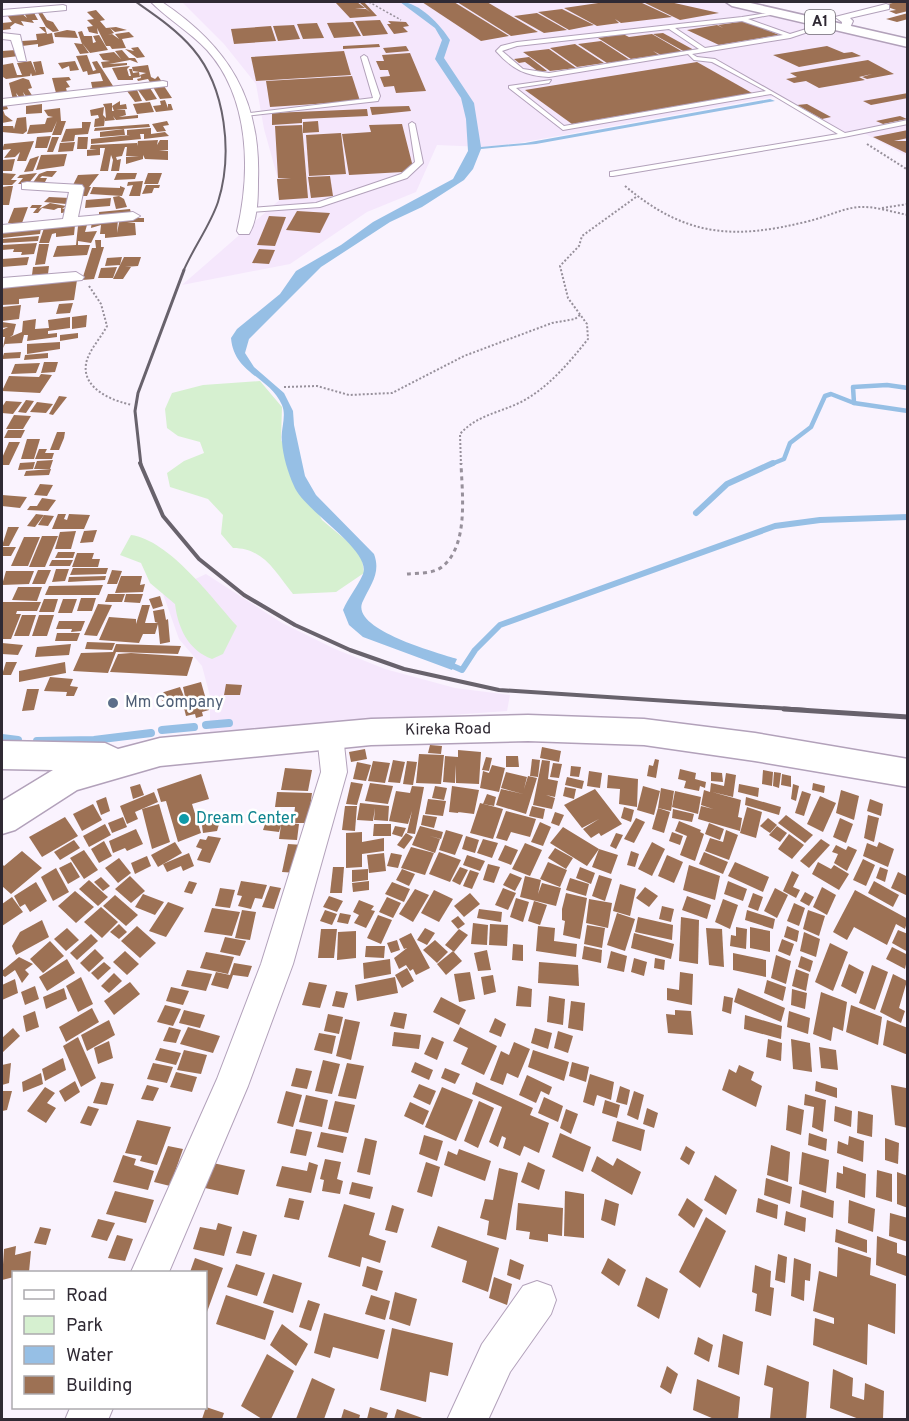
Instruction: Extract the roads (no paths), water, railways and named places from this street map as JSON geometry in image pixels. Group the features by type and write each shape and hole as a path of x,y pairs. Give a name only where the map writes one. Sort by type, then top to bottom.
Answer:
{"main road":[{"name":"A1","path":"732,2 908,43"},
{"name":"Kireka Road","path":"2,819 65,780 98,768 160,752 330,735 528,728 644,732 908,772"},
{"path":"2,755 93,758 160,752"}],"street":[{"path":"156,2 188,26 226,66 245,114 253,183 250,210 244,231"},
{"path":"845,28 848,21 840,17 886,7"},
{"path":"2,13 63,8"},
{"path":"2,36 16,37 22,59"},
{"path":"2,103 163,84"},
{"path":"27,186 77,188 69,223"},
{"path":"2,229 133,216"},
{"path":"2,284 76,277"},
{"path":"150,1271 231,1086 277,964 334,772 330,735"},
{"path":"467,1419 496,1358 537,1300"}],"lane":[{"path":"779,12 742,19 517,44 504,47 499,51 517,70 530,75 549,75 790,36 829,24"},
{"path":"742,19 790,36"},
{"path":"670,27 704,50"},
{"path":"688,54 696,59"},
{"path":"245,114 376,100 377,96 364,57"},
{"path":"772,92 563,128 511,87 696,59 713,60 772,92 844,135"},
{"path":"613,174 908,122"},
{"path":"250,210 317,205 404,176 418,163 412,124"}],"water":[{"path":"400,2 414,5 421,10 435,21 450,40 444,58 474,103 481,147 525,143 770,99 775,101 536,144 481,149 473,169 464,180 422,207 390,222 321,267 249,339 245,353 254,367 284,393 293,411 305,476 316,495 374,554 376,573 363,601 362,611 369,621 381,630 415,645 457,659 452,670 363,637 349,625 343,610 363,574 363,564 348,542 310,507 294,486 283,447 282,405 269,387 238,360 231,338 237,329 280,294 296,271 341,245 373,222 453,179 468,151 466,119 461,98 435,59 442,40 435,28"}],"waterway":[{"path":"854,403 853,387 887,385 908,388"},
{"path":"769,465 784,459 790,443 811,427 825,396 831,394 854,403"},
{"path":"854,403 908,411"},
{"path":"696,513 727,484 773,463"},
{"path":"446,663 462,670 475,650 500,625 775,526 820,520 908,517"},
{"path":"206,725 229,723"},
{"path":"162,730 194,727"},
{"path":"37,741 94,740 151,733"},
{"path":"2,738 18,740"}],"railway":[{"path":"136,2 173,29 193,49 213,83 223,122 225,163 218,202 184,270"},
{"path":"141,465 135,411 138,393 184,270"},
{"path":"140,463 163,516 199,559 244,595 295,625 350,650 404,669 499,690 807,710"},
{"path":"784,709 908,717"}],"place":[{"name":"Mm Company","path":"113,703"},
{"name":"Dream Center","path":"184,819"}]}
